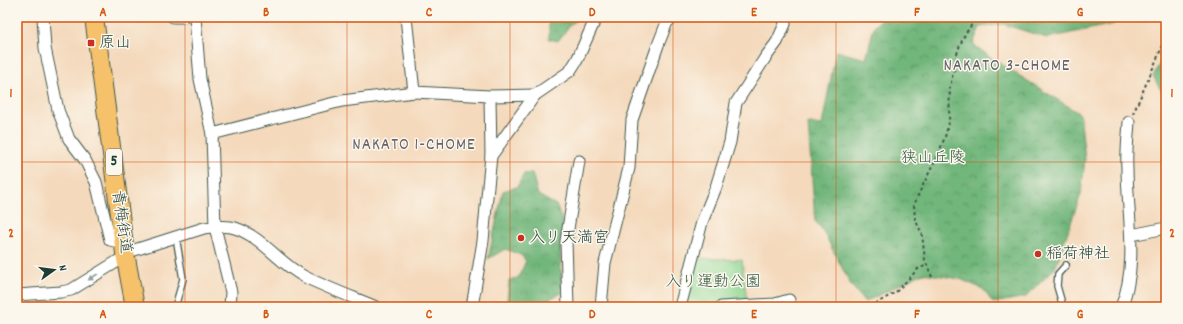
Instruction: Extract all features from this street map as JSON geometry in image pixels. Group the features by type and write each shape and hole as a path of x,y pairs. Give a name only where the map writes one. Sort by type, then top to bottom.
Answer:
{"main road":[{"name":"青梅街道","path":"94,17 125,250 135,307"}],"street":[{"path":"43,17 45,48 58,110 69,139 85,160 96,182 110,240 125,250"},
{"path":"172,17 184,17"},
{"path":"196,17 200,79 212,134 215,227 231,292 230,307"},
{"path":"406,17 414,92"},
{"path":"490,156 535,95 570,71 577,60 595,20 599,17"},
{"path":"601,307 604,263 629,168 632,120 667,22 674,17"},
{"path":"680,307 702,222 716,187 730,142 736,103 777,42 785,24 784,17"},
{"path":"212,134 342,101 414,92 490,96 535,95"},
{"path":"472,307 483,241 490,156 490,96"},
{"path":"1121,307 1128,283 1131,235 1126,167 1129,122"},
{"path":"568,307 566,241 579,161"},
{"path":"17,295 71,290 125,250 204,228 234,227 255,238 284,263 304,276 376,307"},
{"path":"1131,235 1166,228"},
{"path":"721,307 777,306 789,300"}],"lane":[{"path":"175,307 183,279 176,237"},
{"path":"1063,307 1057,286 1058,274 1066,265"}],"path":[{"path":"932,276 925,260 922,234 915,219 914,205 945,138 949,122 950,87 958,50 965,34 977,17"},
{"path":"1129,122 1166,38"},
{"path":"870,307 896,292 918,269 927,264"}],"green space":[{"path":"549,17 580,17 569,26 558,41 549,39"},
{"name":"狭山丘陵","path":"883,17 1118,17 1114,24 1047,38 1003,24 980,27 973,44 990,57 1080,114 1085,159 1081,194 1055,268 1026,297 993,303 983,289 960,279 923,273 865,302 851,285 822,229 815,221 808,124 822,125 836,51 866,59 874,27"},
{"path":"1166,52 1166,107 1163,94 1153,76"},
{"path":"532,173 538,195 556,205 563,223 560,248 562,293 545,301 544,307 506,307 509,280 518,278 526,261 521,255 505,249 488,259 503,191 517,187 524,174"},
{"name":"入り運動公園","path":"695,258 742,260 747,303 686,307 684,303"}],"place":[{"name":"原山","path":"91,43"},
{"name":"入リ天満宮","path":"521,238"},
{"name":"稲荷神社","path":"1038,254"}],"district":[{"name":"NAKATO 3-CHOME","path":"1007,67"},
{"name":"NAKATO 1-CHOME","path":"414,146"}]}
